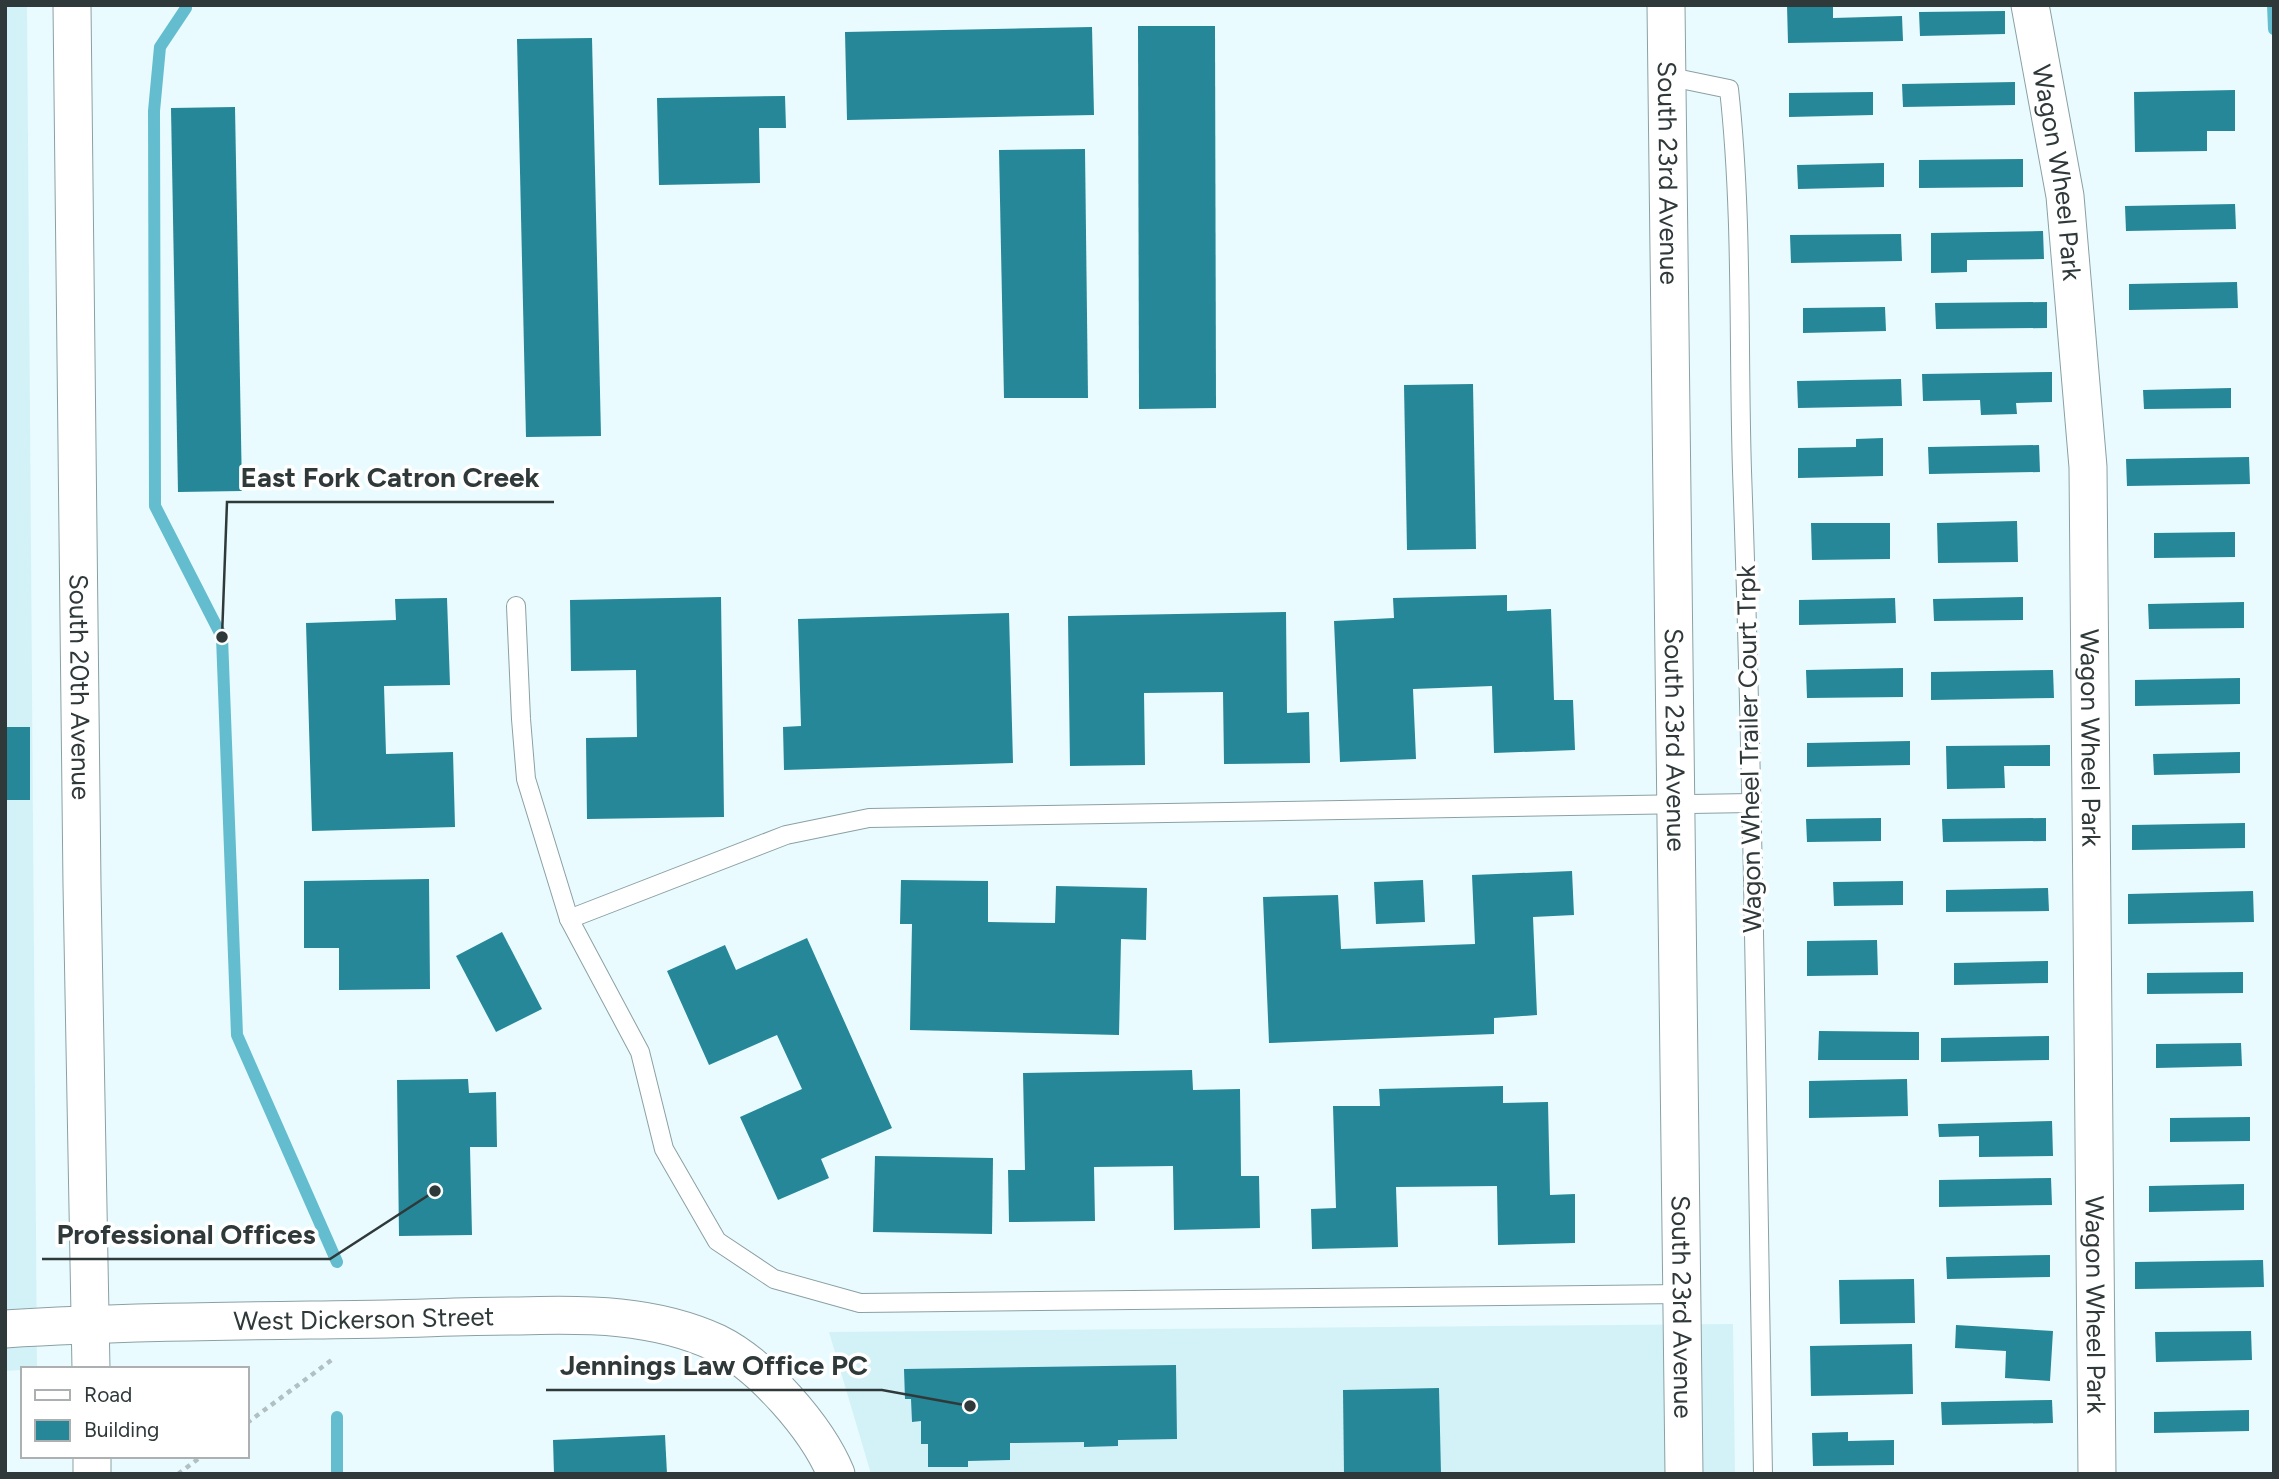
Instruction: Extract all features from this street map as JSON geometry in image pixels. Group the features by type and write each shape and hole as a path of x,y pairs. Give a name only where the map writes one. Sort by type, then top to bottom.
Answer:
{"street":[{"name":"South 20th Avenue","path":"72,5 82,885 91,1367"},
{"name":"South 23rd Avenue","path":"1666,5 1684,1474"},
{"name":"Wagon Wheel Park","path":"2030,5 2065,196 2088,467 2097,1474"},
{"name":"West Dickerson Street","path":"5,1329 91,1324 580,1314 633,1318 671,1326 718,1344 756,1368 813,1431 836,1474"}],"lane":[{"name":"Wagon Wheel Trailer Court Trpk","path":"1665,76 1729,89 1736,154 1739,373 1748,627 1763,1474"},
{"path":"516,606 526,779 569,919 640,1052 664,1149 718,1241 774,1279 860,1303 1682,1294"},
{"path":"569,919 786,835 869,818 1751,803"}],"path":[{"path":"248,1422 387,1319"},
{"path":"178,1474 199,1458"}],"shaded area":[{"path":"5,5 27,5 37,1367 5,1371"},
{"path":"1733,1324 1735,1474 871,1474 829,1332"}],"building":[{"path":"1787,5 1833,5 1833,18 1902,16 1903,41 1788,43"},
{"path":"2005,11 2005,34 1920,36 1919,12"},
{"path":"1138,26 1215,26 1216,408 1139,409"},
{"path":"1092,27 1094,115 847,120 845,32"},
{"path":"592,38 601,436 526,437 517,39"},
{"path":"2015,82 2015,105 1903,107 1902,84"},
{"path":"2235,90 2235,131 2207,131 2207,151 2135,152 2134,92"},
{"path":"1873,92 1873,115 1789,117 1789,93"},
{"path":"785,96 786,128 759,128 760,183 659,185 657,98"},
{"path":"235,107 242,491 178,492 171,108"},
{"path":"1085,149 1088,398 1004,398 999,150"},
{"path":"2023,159 2023,187 1919,188 1919,160"},
{"path":"1884,163 1884,187 1798,189 1797,165"},
{"path":"2235,204 2236,229 2126,231 2125,206"},
{"path":"2043,231 2044,259 1967,260 1967,272 1931,273 1931,233"},
{"path":"1901,234 1902,261 1791,263 1790,235"},
{"path":"2237,282 2238,308 2129,310 2129,284"},
{"path":"2047,302 2047,328 1936,329 1935,303"},
{"path":"1885,307 1886,331 1803,333 1803,308"},
{"path":"2052,372 2052,402 2016,403 2017,414 1981,415 1980,400 1923,401 1922,374"},
{"path":"1901,379 1902,406 1798,408 1797,381"},
{"path":"1473,384 1476,549 1407,550 1404,385"},
{"path":"2231,388 2231,408 2144,409 2143,390"},
{"path":"1883,438 1883,476 1798,478 1798,448 1856,447 1856,439"},
{"path":"2039,445 2040,472 1929,474 1928,447"},
{"path":"2249,457 2250,484 2127,486 2126,459"},
{"path":"2017,521 2018,562 1938,563 1937,523"},
{"path":"1811,523 1890,523 1890,559 1812,560"},
{"path":"2235,532 2235,557 2154,558 2154,533"},
{"path":"1507,595 1507,611 1551,609 1554,700 1573,700 1575,750 1494,753 1492,686 1413,689 1416,759 1340,762 1334,621 1394,618 1393,598"},
{"path":"721,597 724,817 587,819 586,738 637,737 636,670 571,671 570,600"},
{"path":"2023,597 2023,620 1934,621 1933,599"},
{"path":"447,598 450,685 384,686 386,754 453,752 455,827 312,831 306,623 396,620 395,599"},
{"path":"1895,598 1896,623 1799,625 1799,600"},
{"path":"2244,602 2244,628 2149,629 2148,604"},
{"path":"1286,612 1287,713 1309,712 1310,763 1224,764 1223,692 1144,693 1145,765 1070,766 1068,616"},
{"path":"1009,613 1013,763 784,770 783,727 801,726 798,619"},
{"path":"1903,668 1903,697 1807,698 1806,670"},
{"path":"2053,670 2054,698 1931,700 1931,672"},
{"path":"2240,678 2240,704 2135,706 2135,680"},
{"path":"5,727 30,727 30,800 5,800"},
{"path":"1910,741 1910,765 1807,767 1807,743"},
{"path":"2050,745 2050,766 2004,766 2005,788 1947,789 1946,746"},
{"path":"2240,752 2240,773 2154,775 2153,754"},
{"path":"1881,818 1881,841 1807,842 1806,819"},
{"path":"2046,818 2046,841 1943,842 1942,819"},
{"path":"2245,823 2245,848 2132,850 2132,825"},
{"path":"1572,871 1574,915 1533,917 1537,1015 1494,1018 1494,1034 1269,1043 1263,897 1338,895 1341,949 1475,944 1472,875"},
{"path":"429,879 430,989 339,990 339,948 304,948 304,881"},
{"path":"901,880 988,881 988,922 1055,923 1056,886 1147,888 1146,940 1121,939 1119,1035 910,1030 912,924 900,924"},
{"path":"1423,880 1425,922 1376,924 1374,882"},
{"path":"1903,881 1903,905 1834,906 1833,882"},
{"path":"2048,888 2049,911 1946,912 1946,890"},
{"path":"2253,891 2254,922 2128,924 2128,894"},
{"path":"502,932 542,1009 496,1032 456,956"},
{"path":"807,938 892,1128 821,1159 829,1178 778,1200 740,1117 802,1089 777,1035 709,1065 667,971 725,945 736,970"},
{"path":"1877,940 1878,975 1807,976 1807,941"},
{"path":"2048,961 2048,983 1954,985 1954,963"},
{"path":"2243,972 2243,993 2147,994 2147,973"},
{"path":"1819,1031 1919,1032 1919,1060 1818,1060"},
{"path":"2049,1036 2049,1060 1941,1062 1941,1038"},
{"path":"2241,1043 2242,1066 2156,1068 2156,1044"},
{"path":"1192,1070 1193,1090 1240,1089 1241,1176 1259,1176 1260,1228 1174,1230 1173,1166 1094,1167 1095,1221 1009,1222 1008,1170 1025,1170 1023,1073"},
{"path":"468,1079 469,1093 496,1092 497,1147 470,1147 472,1235 399,1236 397,1080"},
{"path":"1907,1079 1908,1116 1809,1118 1809,1081"},
{"path":"1503,1086 1503,1103 1548,1102 1550,1195 1575,1194 1575,1243 1498,1245 1497,1186 1396,1187 1398,1247 1312,1249 1311,1209 1336,1208 1333,1106 1380,1106 1379,1089"},
{"path":"2250,1117 2250,1141 2170,1142 2170,1118"},
{"path":"2052,1121 2053,1156 1979,1157 1979,1136 1939,1137 1938,1124"},
{"path":"875,1156 993,1158 992,1234 873,1232"},
{"path":"2051,1178 2052,1205 1939,1207 1939,1180"},
{"path":"2244,1184 2244,1210 2149,1212 2149,1186"},
{"path":"2050,1255 2050,1277 1947,1279 1946,1257"},
{"path":"2263,1260 2264,1287 2135,1289 2135,1262"},
{"path":"1914,1279 1915,1323 1840,1324 1839,1280"},
{"path":"1956,1325 2053,1331 2050,1381 2005,1378 2006,1351 1955,1348"},
{"path":"2251,1331 2252,1360 2156,1362 2155,1332"},
{"path":"1912,1344 1913,1394 1811,1396 1810,1346"},
{"path":"1176,1365 1177,1439 1118,1440 1118,1446 1084,1447 1084,1442 1010,1443 1010,1460 968,1461 968,1467 928,1467 928,1444 921,1444 921,1421 912,1422 911,1399 905,1399 904,1369"},
{"path":"1439,1388 1441,1474 1344,1474 1343,1390"},
{"path":"2052,1400 2053,1423 1942,1425 1941,1402"},
{"path":"2249,1410 2249,1431 2154,1433 2154,1412"},
{"path":"1848,1432 1848,1441 1894,1440 1894,1465 1813,1466 1812,1433"},
{"path":"665,1435 667,1474 554,1474 553,1440"}],"waterway":[{"path":"2273,5 2274,29"},
{"path":"186,8 160,47 154,111 155,506 222,637 237,1035 337,1262"},
{"path":"337,1417 337,1474"}],"place":[{"name":"East Fork Catron Creek","path":"222,637"},
{"name":"Professional Offices","path":"435,1191"},
{"name":"Jennings Law Office PC","path":"970,1406"}]}
